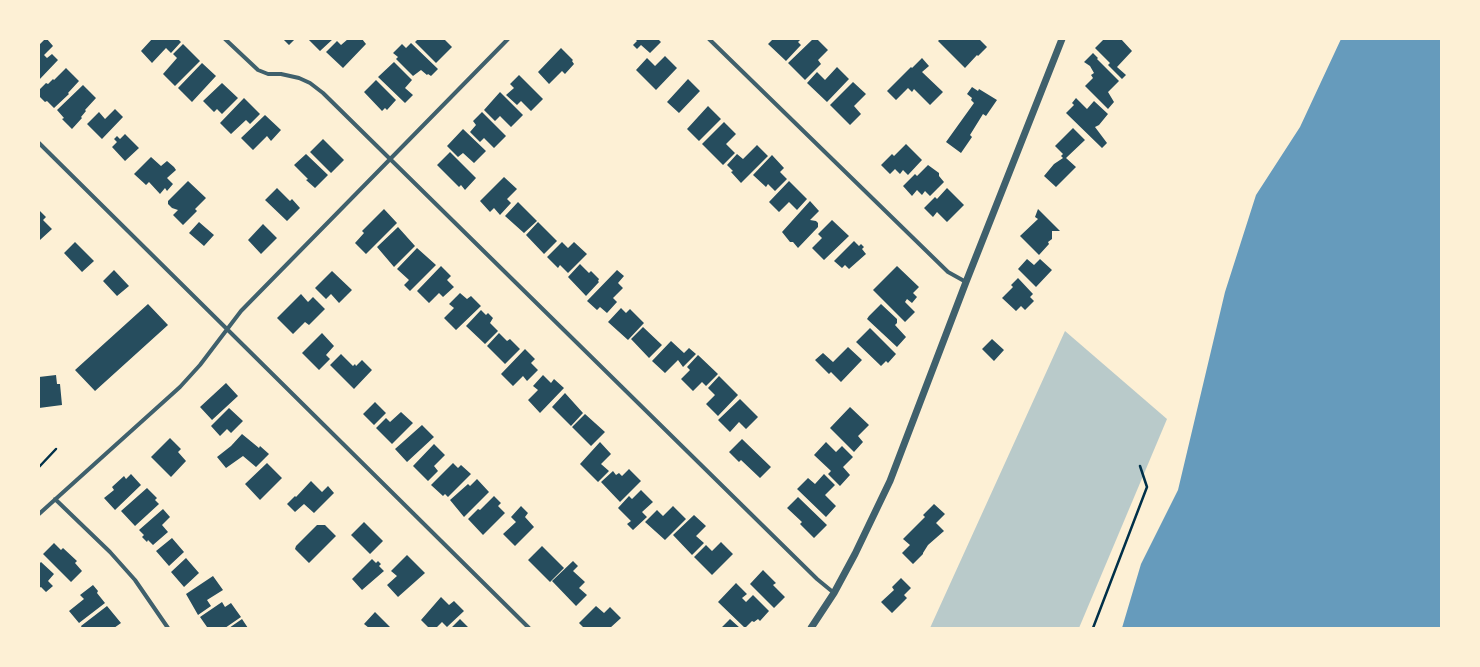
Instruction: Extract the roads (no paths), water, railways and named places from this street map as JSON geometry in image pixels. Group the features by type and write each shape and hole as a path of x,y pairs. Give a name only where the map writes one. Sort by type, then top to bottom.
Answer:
{"street":[{"path":"225,39 258,70 268,74 281,74 299,78 310,83 324,93 817,579 834,593"},
{"path":"39,514 180,387 200,365 241,311 508,39"},
{"path":"709,39 948,272 966,282"},
{"path":"811,628 834,593 855,554 890,481 966,282 1062,39"},
{"path":"39,143 529,628"},
{"path":"55,499 110,552 135,580 168,628"}],"water":[{"path":"1341,39 1441,39 1441,628 1122,628 1141,564 1178,490 1225,292 1256,195 1300,127"}]}
